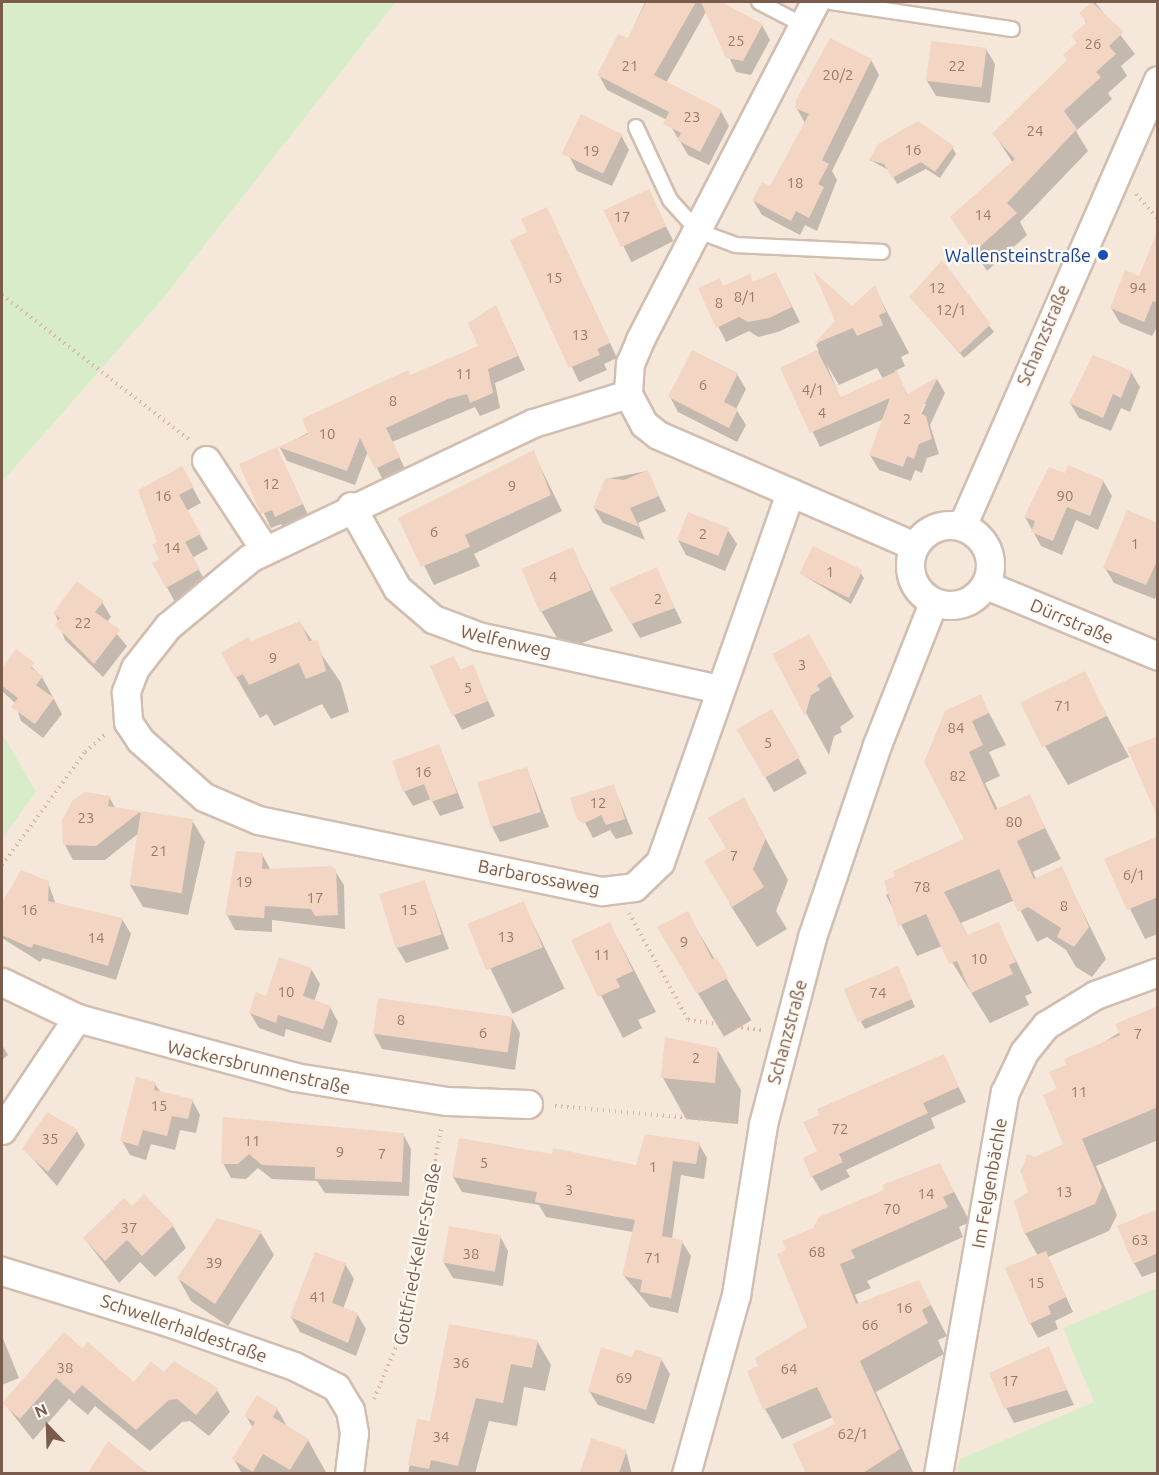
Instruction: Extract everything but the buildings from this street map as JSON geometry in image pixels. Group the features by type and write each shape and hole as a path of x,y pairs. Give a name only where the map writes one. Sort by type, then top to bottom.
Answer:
{"street":[{"path":"809,13 640,340 630,363 628,394 644,424 658,435 914,546"},
{"name":"Schanzstraße","path":"962,526 1158,80"},
{"path":"128,722 126,692 148,647 205,593 265,550 351,506 533,423 628,394"},
{"path":"206,460 265,550"},
{"name":"Barbarossaweg","path":"128,722 161,764 232,811 618,892 647,878 660,862 790,492"},
{"name":"Welfenweg","path":"351,506 397,588 441,623 478,636 720,688"},
{"path":"962,526 985,543 991,571 986,585 972,600 953,606 933,603 911,579 914,546 934,528 962,526"},
{"name":"Dürrstraße","path":"986,585 1158,656"},
{"name":"Schanzstraße","path":"686,1473 736,1295 763,1124 786,1033 844,836 933,603"},
{"name":"Im Felgenbächle","path":"938,1473 1005,1092 1024,1052 1047,1024 1095,995 1158,972"},
{"name":"Wackersbrunnenstraße","path":"2,982 77,1018 295,1077 447,1101 528,1104"},
{"path":"2,1130 77,1018"},
{"name":"Schwellerhaldestraße","path":"2,1271 294,1366 336,1387 352,1422"},
{"path":"349,1473 352,1422"}],"lane":[{"path":"759,2 809,13"},
{"path":"831,2 1012,29"},
{"path":"636,127 669,200 698,231 736,245 882,252"}],"path":[{"path":"2,295 194,443 206,460"},
{"path":"2,865 85,752 128,722"},
{"path":"618,892 688,1020 786,1033"},
{"name":"Gottfried-Keller-Straße","path":"352,1422 400,1345 447,1101"},
{"path":"528,1104 763,1124"}],"shaded area":[{"path":"396,2 1157,2 1157,1473 2,1474 2,482 161,301"}],"green space":[{"path":"2,2 396,2 161,301 2,482"},
{"path":"2,733 36,792 2,839"},
{"path":"1157,1288 1157,1473 957,1473 960,1459 1094,1402 1063,1328"}],"place":[{"name":"Wallensteinstraße","path":"1103,255"}]}
